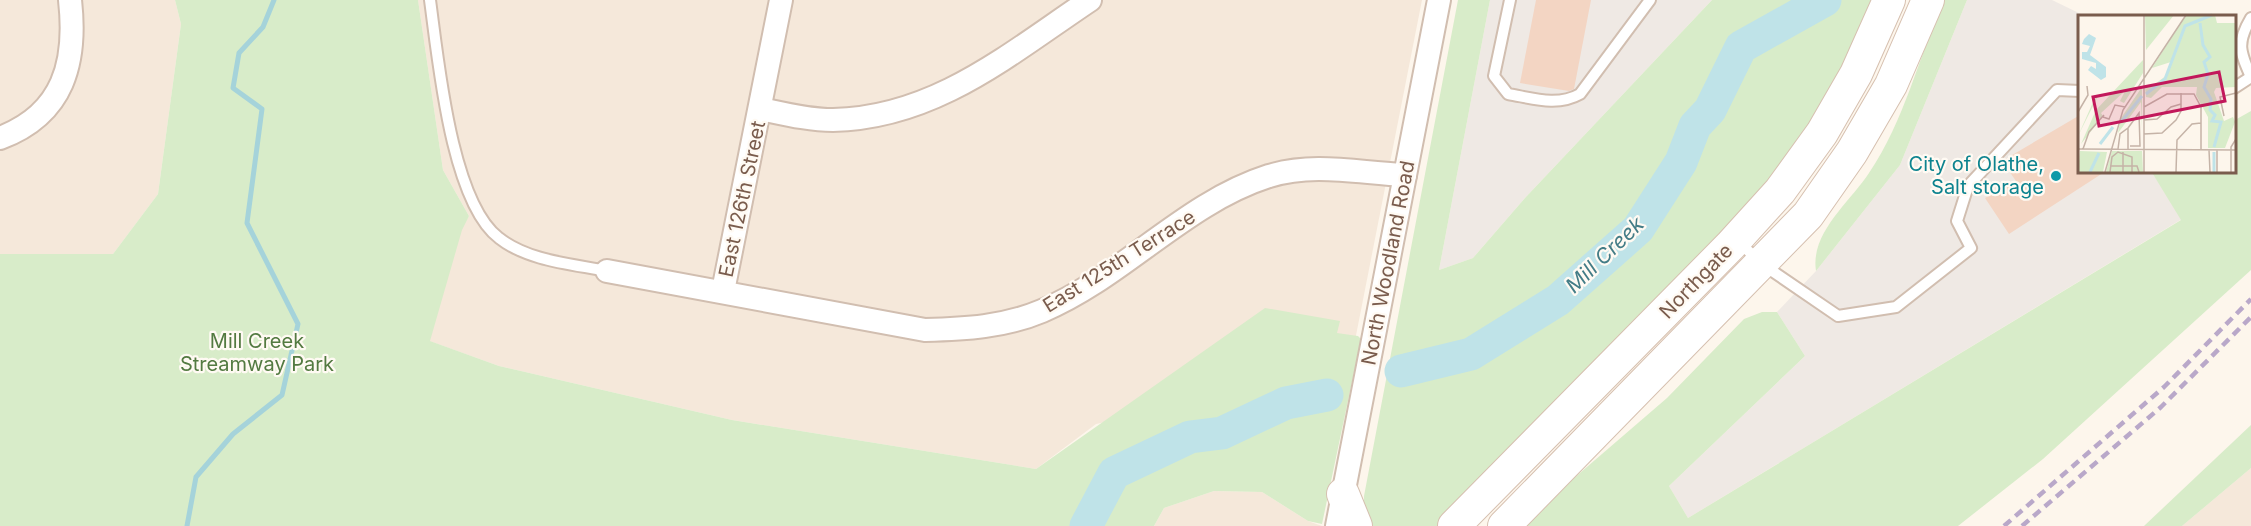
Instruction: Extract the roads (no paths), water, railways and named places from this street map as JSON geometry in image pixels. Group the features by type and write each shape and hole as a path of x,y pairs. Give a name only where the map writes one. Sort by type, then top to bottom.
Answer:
{"main road":[{"name":"Northgate","path":"1454,526 1736,239 1780,191 1822,133 1856,74 1889,0"},
{"name":"Northgate","path":"1504,526 1808,215 1852,152 1891,85 1928,0"},
{"path":"1343,494 1356,526"}],"street":[{"path":"0,138 16,132 41,113 58,93 70,63 73,29 70,0"},
{"path":"761,109 781,0"},
{"name":"East 126th Street","path":"723,291 761,109 804,118 832,120 870,117 908,109 949,93 1090,0"},
{"name":"North Woodland Road","path":"1337,526 1439,0"},
{"name":"East 125th Terrace","path":"607,271 925,330 970,329 1006,323 1041,311 1069,297 1239,187 1305,168 1336,168 1405,175"}],"lane":[{"path":"430,0 448,128 476,211 498,238 538,257 607,271"},
{"path":"1510,0 1494,76 1508,94 1548,101 1568,101 1580,94 1650,0"},
{"path":"2236,87 2251,77 2241,55 2241,35 2251,18"},
{"path":"1736,239 1762,264 1838,316 1896,307 1971,248 1958,221 1968,186 2058,90 2078,91"}],"waterway":[{"path":"187,526 196,477 233,434 282,395 298,324 247,223 262,109 233,88 239,53 263,27 274,0"},
{"name":"Mill Creek","path":"1401,371 1471,354 1558,300 1638,229 1681,162 1695,126 1710,110 1741,47 1825,0"},
{"name":"Mill Creek","path":"1086,526 1114,473 1190,437 1222,433 1286,403 1327,395"}],"railway":[{"path":"2004,526 2164,387 2251,299"},
{"path":"2022,526 2161,407 2251,317"}],"place":[{"name":"City of Olathe, Salt storage","path":"2056,176"}],"park label":[{"name":"Mill Creek Streamway Park","path":"257,352"}]}
